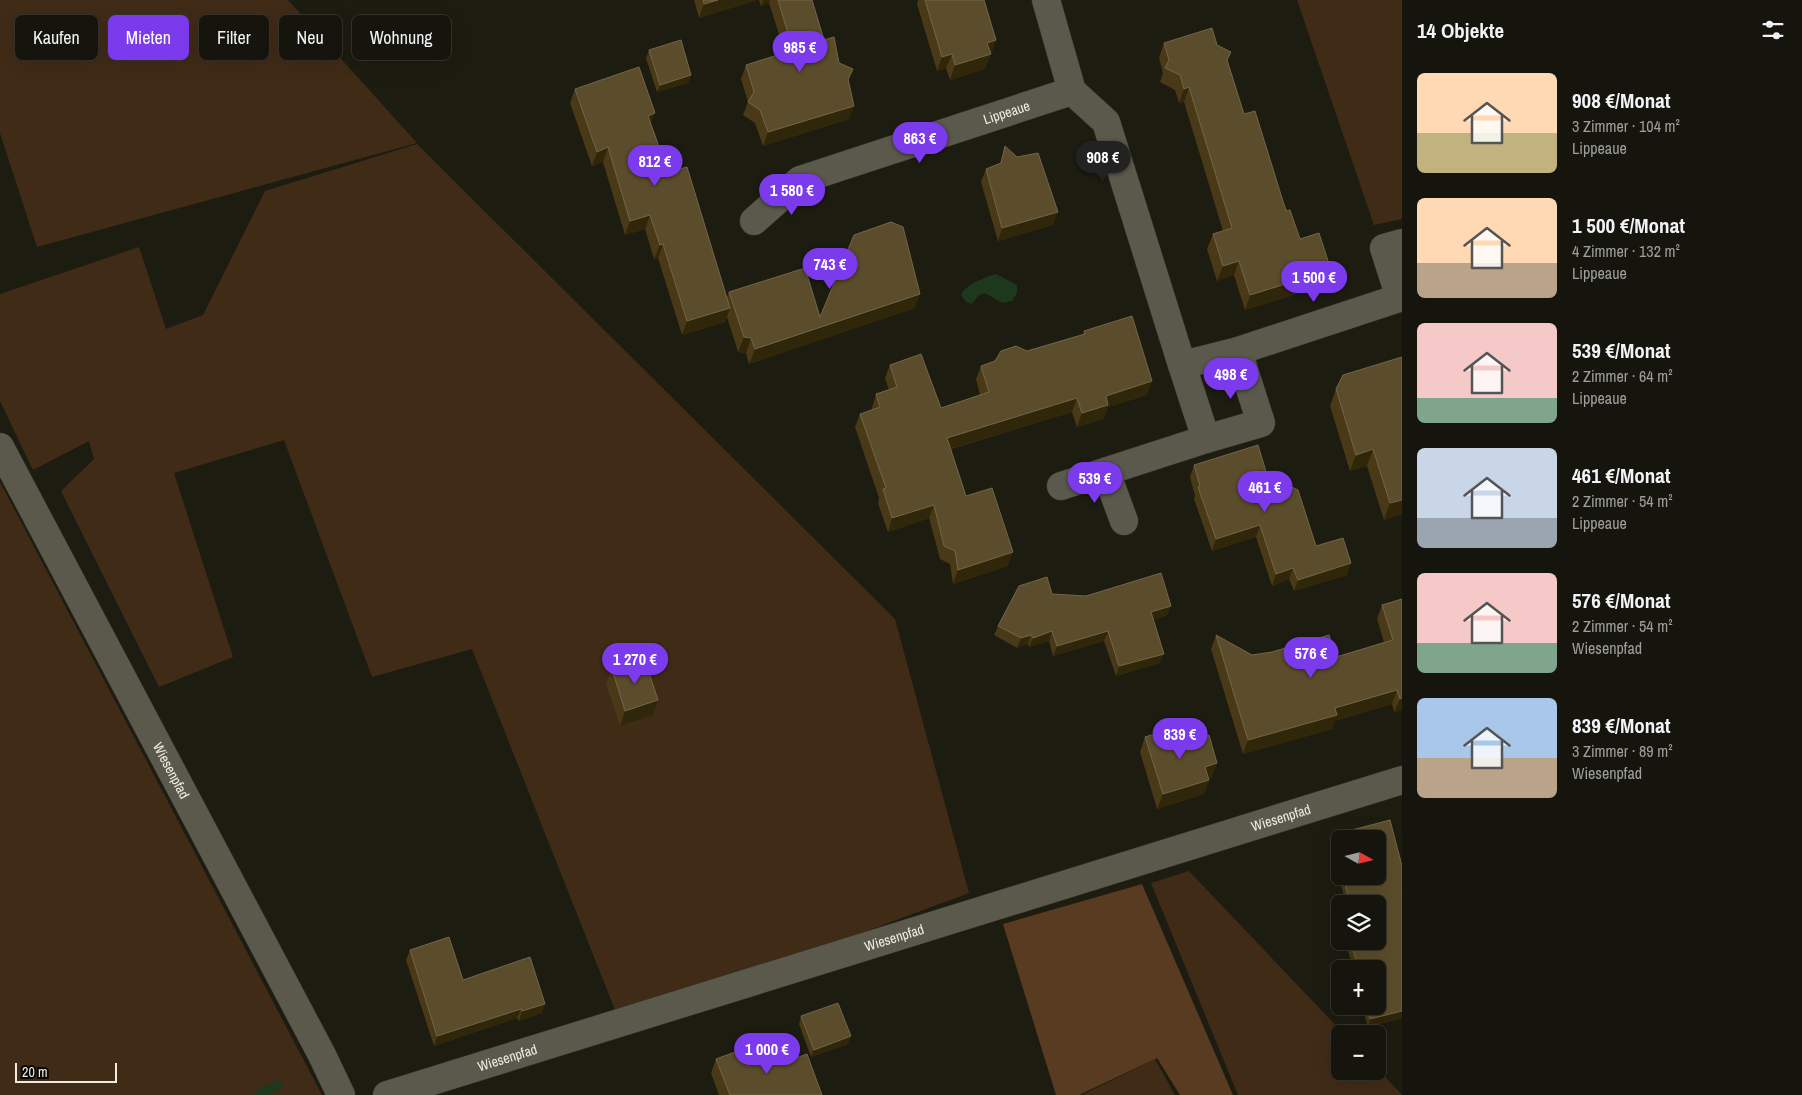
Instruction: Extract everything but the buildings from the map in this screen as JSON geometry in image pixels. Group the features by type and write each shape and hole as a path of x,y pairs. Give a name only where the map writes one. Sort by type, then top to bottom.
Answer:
{"street":[{"path":"1046,0 1072,91 1106,122 1206,440"},
{"name":"Lippeaue","path":"754,221 800,180 1072,91"},
{"path":"1182,365 1238,351 1401,297 1384,248 1402,243"},
{"path":"1061,486 1261,423 1238,351"},
{"name":"Wiesenpfad","path":"0,447 322,1055 341,1095"},
{"path":"1106,472 1124,521"},
{"name":"Wiesenpfad","path":"386,1095 1402,780"}],"shaded area":[{"path":"0,0 288,0 302,15 279,15 279,60 342,60 417,143 37,247 0,133"},
{"path":"1297,0 1402,0 1402,219 1374,225"},
{"path":"417,144 895,619 969,893 856,935 615,1010 472,649 372,677 284,440 174,473 233,657 159,687 61,491 94,459 89,441 33,470 0,401 0,294 139,247 166,329 203,315 265,191"},
{"path":"996,274 1017,285 1017,293 1012,301 1002,303 985,293 979,295 972,304 966,302 961,295 967,287"},
{"path":"0,482 322,1095 0,1095"},
{"path":"1189,871 1335,1025 1331,1025 1331,1080 1386,1080 1386,1078 1402,1095 1238,1095 1151,883"},
{"path":"1142,884 1233,1095 1180,1095 1157,1058 1079,1095 1056,1095 1003,924"},
{"path":"1155,1059 1175,1095 1082,1095"}],"waterway":[{"path":"259,1095 277,1085"}]}
